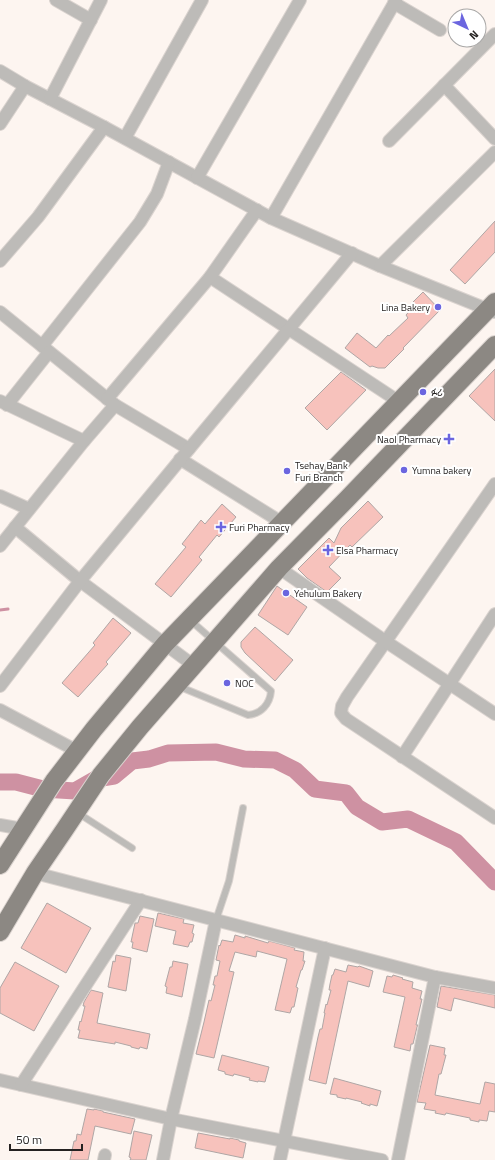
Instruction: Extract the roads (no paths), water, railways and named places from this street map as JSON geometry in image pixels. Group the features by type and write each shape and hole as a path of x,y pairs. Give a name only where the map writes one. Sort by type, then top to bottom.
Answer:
{"main road":[{"path":"0,865 54,781 165,644 398,401 493,308"},
{"path":"0,932 7,906 35,873 101,775 175,685 279,568 495,345"}],"street":[{"path":"56,0 91,20"},
{"path":"50,99 101,0"},
{"path":"125,138 202,0"},
{"path":"197,178 300,0"},
{"path":"271,218 395,2 440,30"},
{"path":"389,141 495,34"},
{"path":"0,71 25,86 125,138 271,218 380,266 493,308"},
{"path":"444,85 495,139"},
{"path":"0,124 25,86"},
{"path":"0,261 38,217 104,127"},
{"path":"380,266 495,152"},
{"path":"84,441 3,403 140,222 157,194 169,162"},
{"path":"0,546 84,441 111,402 210,277 257,210"},
{"path":"0,686 80,581 352,253"},
{"path":"210,277 398,401"},
{"path":"0,312 111,402 188,449"},
{"path":"180,459 281,522"},
{"path":"495,484 347,696 342,706 342,713 346,719 495,818"},
{"path":"0,496 29,509"},
{"path":"15,527 80,581 193,665"},
{"path":"279,568 495,714"},
{"path":"402,757 495,615"},
{"path":"0,710 77,751"},
{"path":"0,826 23,830"},
{"path":"35,873 435,977 495,988"},
{"path":"21,1085 141,900"},
{"path":"163,1160 171,1118 195,1020 216,920"},
{"path":"280,1160 325,948"},
{"path":"398,1160 435,977"},
{"path":"0,1080 171,1118 382,1160"}],"lane":[{"path":"175,685 248,715 255,715 271,699 271,691 189,619"},
{"path":"216,920 229,881 243,808"},
{"path":"76,812 132,848"}],"waterway":[{"path":"0,610 8,609"},
{"path":"0,782 16,782 43,789 75,791 96,779 114,776 132,761 149,759 168,753 216,752 244,759 275,760 295,770 315,789 346,793 357,807 382,822 408,819 456,842 495,882"}],"place":[{"name":"Lina Bakery","path":"438,307"},
{"name":"ፉሪ","path":"423,392"},
{"name":"Naol Pharmacy","path":"449,439"},
{"name":"Yumna bakery","path":"404,470"},
{"name":"Tsehay Bank Furi Branch","path":"287,471"},
{"name":"Furi Pharmacy","path":"221,527"},
{"name":"Elsa Pharmacy","path":"328,550"},
{"name":"Yehulum Bakery","path":"286,593"},
{"name":"NOC","path":"227,683"}]}
